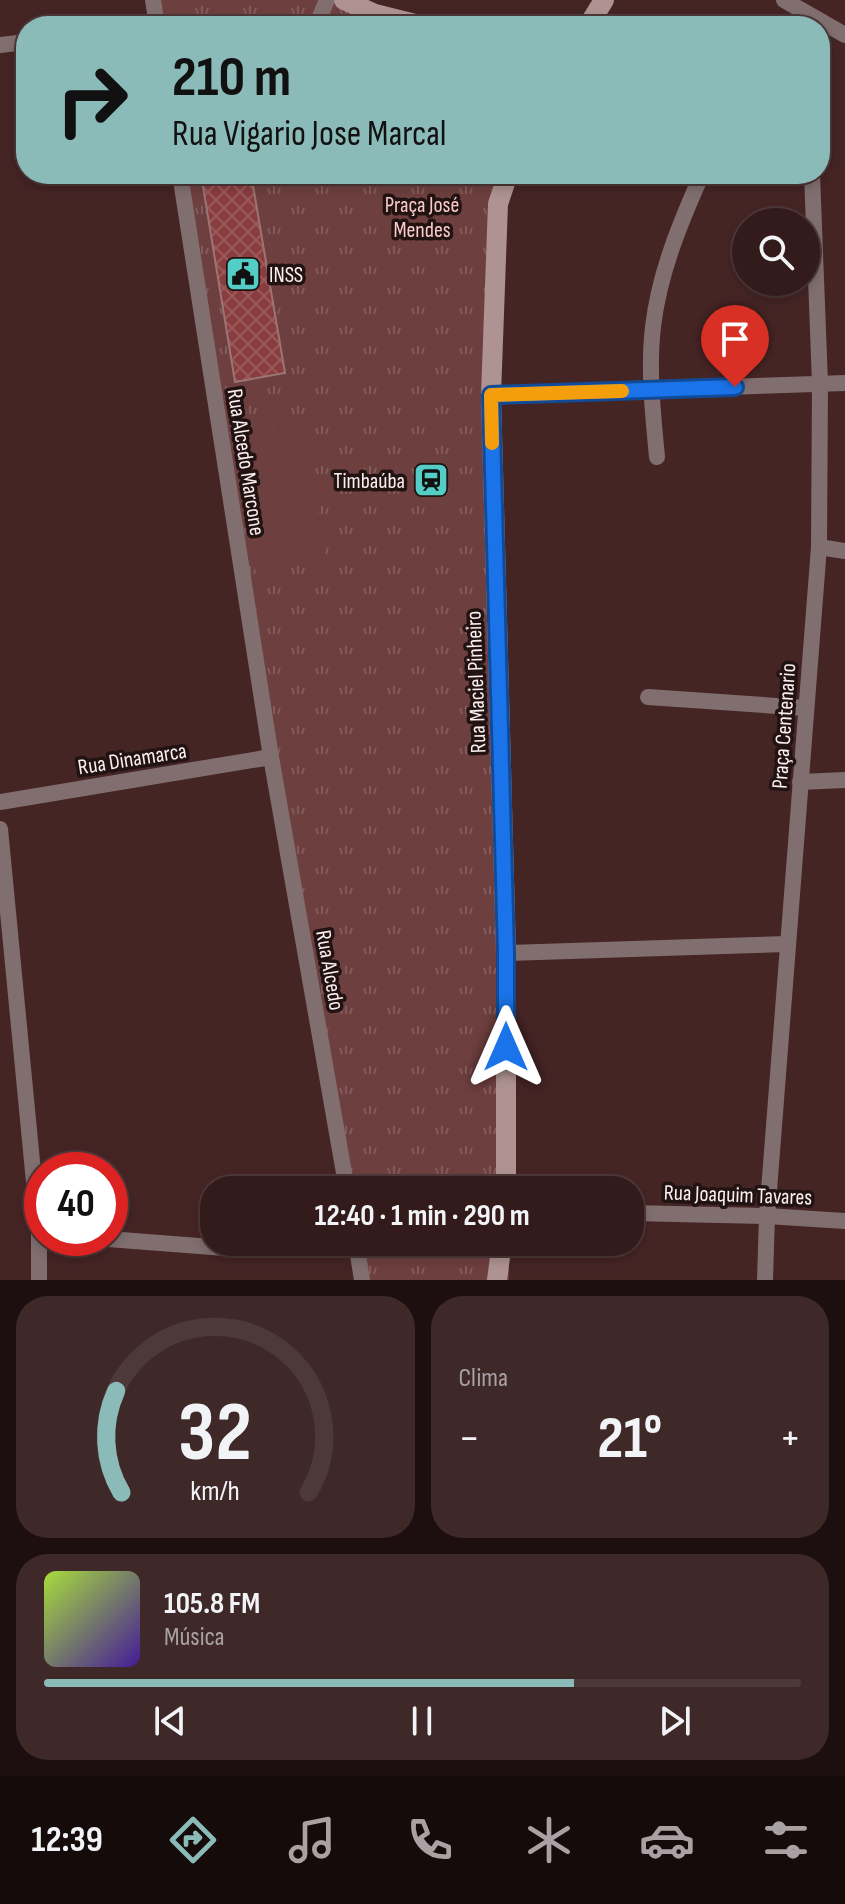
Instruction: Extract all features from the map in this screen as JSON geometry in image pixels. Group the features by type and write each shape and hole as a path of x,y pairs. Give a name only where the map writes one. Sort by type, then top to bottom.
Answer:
{"street":[{"path":"344,0 398,16"},
{"path":"784,0 803,16"},
{"name":"Rua Alcedo Marcone","path":"182,184 271,757"},
{"name":"Rua Maciel Pinheiro","path":"505,184 498,204 491,395 506,953 506,1176"},
{"path":"657,457 651,390 653,327 663,279 698,184"},
{"name":"Praça Centenario","path":"765,1280 767,1216 819,547 820,383 812,184"},
{"path":"491,395 845,383"},
{"path":"819,547 845,551"},
{"path":"648,697 806,708"},
{"name":"Rua Dinamarca","path":"0,802 271,757"},
{"name":"Rua Alcedo","path":"271,757 345,1176"},
{"path":"800,782 845,780"},
{"path":"0,829 33,1152"},
{"path":"506,953 788,944"},
{"name":"Rua Joaquim Tavares","path":"644,1213 845,1221"},
{"path":"128,1241 200,1246"},
{"path":"39,1280 40,1256"},
{"path":"358,1256 362,1280"},
{"path":"497,1280 502,1256"},
{"path":"506,1256 509,1280"}],"green space":[{"path":"153,0 342,0 390,16 155,16"},
{"name":"Praça José Mendes","path":"183,184 505,184 498,204 506,1176 344,1176"},
{"path":"303,422 326,561 256,573 234,433"},
{"path":"357,1256 508,1256 509,1280 361,1280"}],"building":[{"name":"INSS","path":"203,184 253,184 285,373 235,382"}],"slow traffic":[{"path":"492,443 491,395 622,391"}],"place":[{"name":"INSS","path":"243,274"},
{"name":"Timbaúba","path":"431,480"}],"route":[{"path":"506,1047 491,395 735,387"}]}
